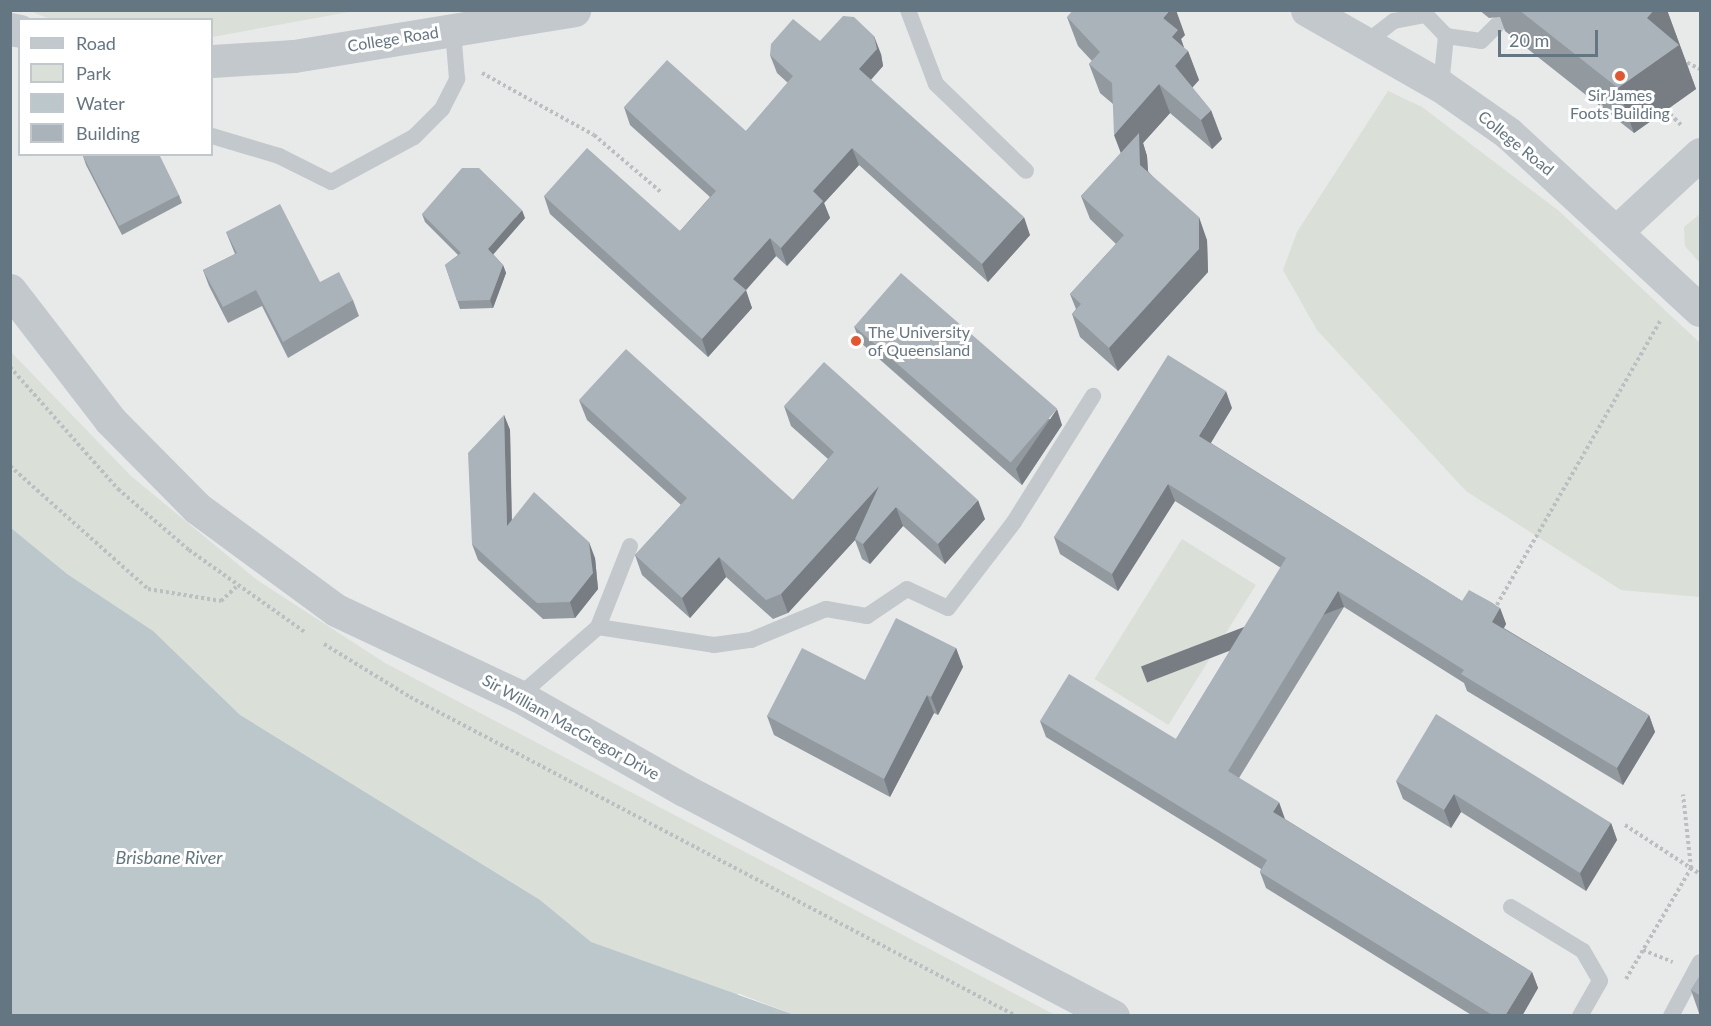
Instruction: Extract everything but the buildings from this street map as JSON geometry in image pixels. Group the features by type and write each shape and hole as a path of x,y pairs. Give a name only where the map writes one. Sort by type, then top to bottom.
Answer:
{"street":[{"name":"College Road","path":"213,61 294,56 574,10"},
{"name":"College Road","path":"1307,10 1368,41 1441,86 1508,133 1617,230 1701,310"},
{"path":"1617,230 1694,144"},
{"name":"Sir William MacGregor Drive","path":"10,290 110,420 197,508 336,610 519,696 684,790 1113,1016"}],"lane":[{"path":"908,10 936,84 1026,171"},
{"path":"1368,41 1394,21 1427,13 1446,36 1481,41 1497,24"},
{"path":"213,136 279,156 331,182 414,137 442,109 457,79 453,30"},
{"path":"1441,86 1446,36"},
{"path":"598,627 714,645 751,640 826,609 867,616 907,589 948,608 1014,522 1093,396"},
{"path":"519,696 598,627 630,546"},
{"path":"1511,907 1583,951 1600,981 1580,1016"},
{"path":"1671,1016 1701,962"}],"path":[{"path":"1671,54 1701,69"},
{"path":"472,68 594,135 662,193"},
{"path":"1666,110 1694,144"},
{"path":"1493,613 1664,314"},
{"path":"10,466 148,589 221,601 238,585"},
{"path":"1621,987 1691,868 1683,794"},
{"path":"1625,825 1701,874"}],"shaded area":[{"name":"The University of Queensland","path":"10,11 1700,11 1700,1015 795,1015 11,528"}],"green space":[{"path":"30,11 354,11 213,37 213,18 47,18"},
{"path":"1388,91 1422,107 1559,211 1700,343 1700,597 1621,590 1466,491 1317,330 1283,270 1297,232"},
{"path":"1700,214 1700,263 1685,246 1684,227"},
{"path":"10,351 131,476 257,580 385,663 1055,1015 795,1015 739,994 664,1015 11,584"},
{"path":"1182,539 1256,585 1168,725 1095,679"}],"water":[{"name":"Brisbane River","path":"11,528 67,574 153,631 240,715 540,900 591,942 795,1015 11,1015"}],"place":[{"name":"Sir James Foots Building","path":"1620,76"},
{"name":"The University of Queensland","path":"856,341"}]}
